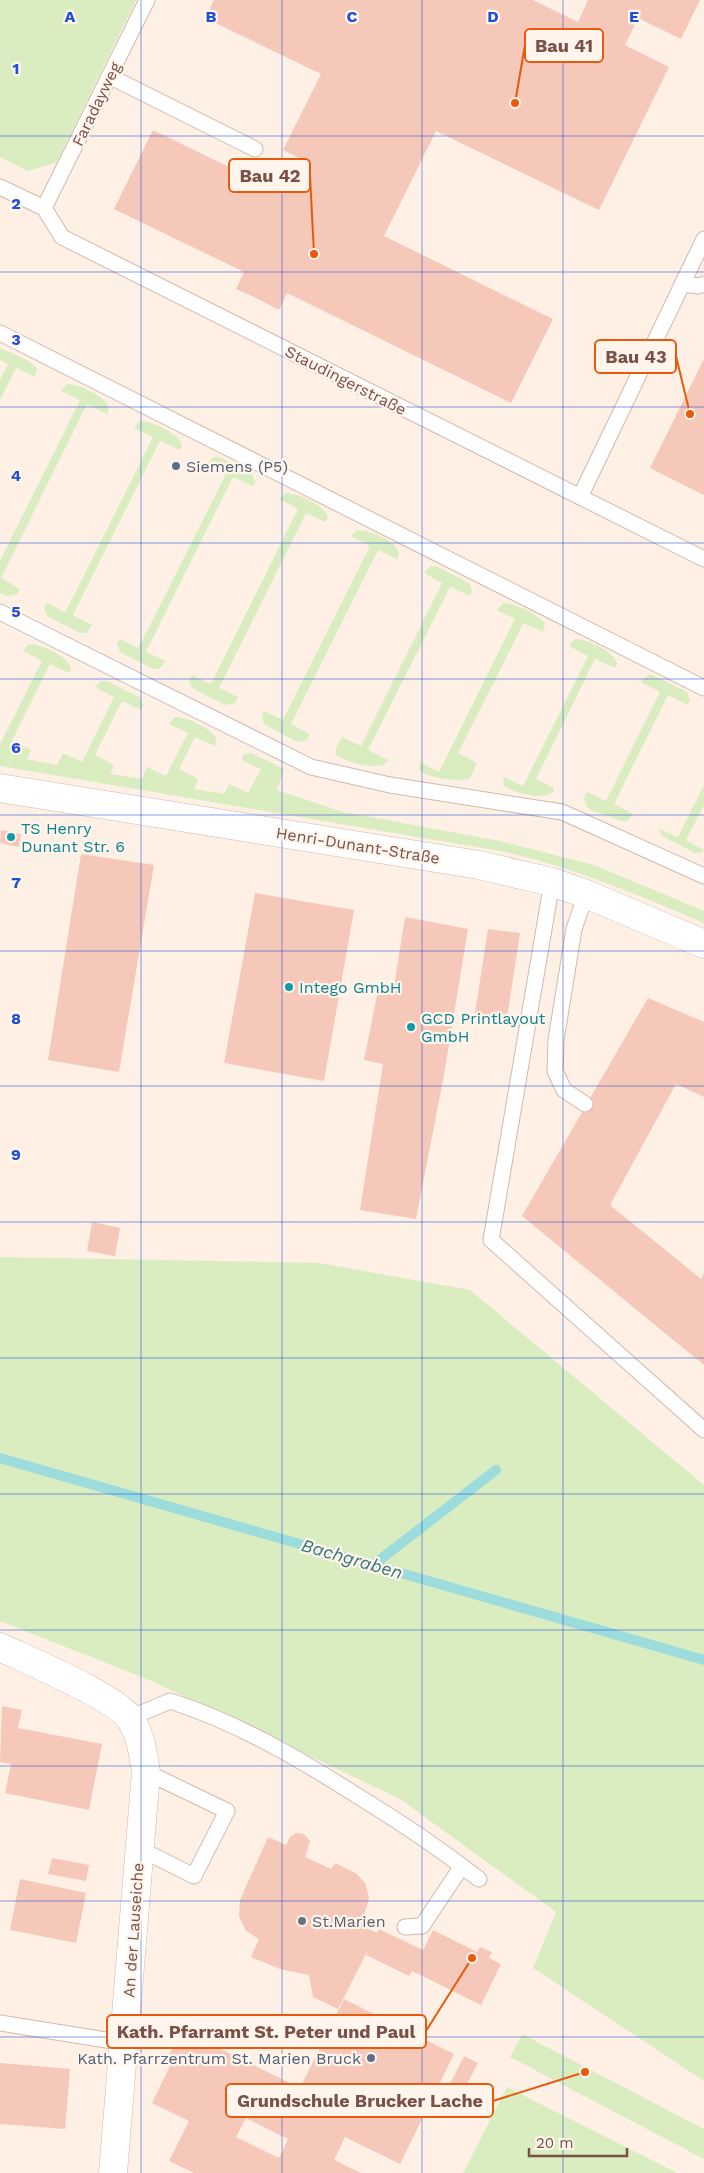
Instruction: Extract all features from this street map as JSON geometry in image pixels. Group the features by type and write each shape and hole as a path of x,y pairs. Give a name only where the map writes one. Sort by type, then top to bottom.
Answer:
{"street":[{"name":"Henri-Dunant-Straße","path":"0,788 479,865 552,882 586,894 704,944"},
{"path":"0,1648 98,1694 130,1718"},
{"name":"An der Lauseiche","path":"113,2173 146,1772 143,1748 130,1718"}],"lane":[{"name":"Faradayweg","path":"44,208 147,0"},
{"path":"109,76 255,149"},
{"path":"0,187 44,208"},
{"name":"Staudingerstraße","path":"44,208 62,238 704,559"},
{"path":"580,497 704,239"},
{"path":"682,284 698,286 704,284"},
{"path":"0,333 704,688"},
{"path":"0,612 311,767 390,785 562,812 704,876"},
{"path":"552,882 490,1240 704,1430"},
{"path":"585,1104 564,1090 555,1070 556,1040 574,929 586,894"},
{"path":"130,1718 170,1701 207,1712 313,1767 432,1842 478,1879"},
{"path":"140,1849 194,1876 226,1811 146,1772"},
{"path":"405,1927 422,1926 462,1866"},
{"path":"0,2022 125,2043"}],"green space":[{"path":"0,0 136,0 57,162 28,171 0,157"},
{"path":"0,348 29,361 37,368 35,377 16,368 0,400 0,380 8,364 0,360"},
{"path":"67,384 78,386 98,395 107,404 109,409 107,414 87,404 1,578 20,589 17,594 7,596 0,593 0,561 80,400 61,391"},
{"path":"140,421 151,423 171,432 180,441 182,446 180,450 160,441 73,615 92,625 86,633 80,633 47,616 44,608 47,603 65,612 71,601 153,437 134,428"},
{"path":"213,457 219,457 252,474 255,482 253,486 233,477 146,652 166,661 159,669 153,669 120,652 117,644 120,639 138,648 144,637 226,474 207,464"},
{"path":"286,493 304,497 317,504 326,513 328,518 325,522 306,513 219,688 238,697 235,703 225,705 192,688 189,680 192,675 211,684 298,509 279,499"},
{"path":"357,530 382,537 394,545 399,554 397,559 378,550 291,724 310,734 307,740 297,742 264,724 262,717 264,711 283,720 370,546 351,536"},
{"path":"430,566 436,566 469,583 472,591 470,596 450,587 368,750 388,760 385,764 381,766 368,766 345,760 336,754 336,749 342,737 361,746 442,583 424,573"},
{"path":"503,603 519,607 537,616 545,623 543,632 523,623 458,753 477,763 470,778 451,780 428,775 419,769 420,762 439,772 515,619 497,610"},
{"path":"575,639 586,641 606,650 615,659 617,664 615,668 595,659 536,779 555,789 552,793 534,796 519,793 503,784 504,777 523,786 588,656 569,646"},
{"path":"29,644 40,646 60,655 69,664 71,669 69,673 50,664 12,741 31,750 27,759 57,765 63,753 82,762 114,697 95,687 101,681 107,681 141,698 143,705 141,710 122,701 95,755 114,765 110,774 142,779 147,767 166,776 188,733 169,724 175,717 180,717 203,727 216,737 215,746 195,737 179,769 198,779 194,789 224,794 229,784 248,793 261,769 242,760 243,755 251,753 284,769 277,790 343,812 500,841 594,865 704,911 704,923 631,892 582,874 506,852 0,766 0,744 42,661 23,651"},
{"path":"648,675 653,675 687,692 690,700 687,705 668,695 614,804 633,814 627,821 621,821 591,810 587,807 584,799 587,792 606,801 660,692 641,682"},
{"path":"704,785 704,805 686,840 704,850 701,853 695,853 662,836 659,829 678,837"},
{"path":"0,1257 319,1263 470,1290 704,1485 704,2081 533,1968 556,1912 400,1799 154,1682 0,1621"},
{"path":"522,2034 704,2129 704,2159 510,2057"},
{"path":"507,2087 677,2173 463,2173"}],"building":[{"path":"214,0 533,0 578,22 588,0 700,0 681,39 638,18 625,45 669,67 599,210 436,131 384,236 553,319 511,403 287,293 279,310 236,289 244,272 114,209 153,130 284,194 301,159 283,150 321,74 205,18"},
{"path":"704,359 704,495 650,468"},
{"name":"TS Henry Dunant Str. 6","path":"1,830 21,834 19,847 0,843"},
{"path":"81,854 154,865 119,1072 48,1060"},
{"name":"Intego GmbH","path":"255,893 354,910 324,1081 224,1063"},
{"path":"405,917 468,929 444,1075 416,1219 360,1210 383,1064 364,1060 378,990 393,993"},
{"path":"488,929 520,933 507,1018 475,1013"},
{"path":"648,998 704,1022 704,1097 676,1084 610,1205 701,1279 704,1273 704,1365 522,1216"},
{"path":"92,1222 120,1228 115,1256 87,1251"},
{"path":"2,1706 22,1710 18,1728 102,1744 89,1810 5,1793 11,1764 0,1762"},
{"name":"St.Marien","path":"296,1833 304,1834 310,1841 305,1857 331,1869 335,1863 357,1874 365,1883 369,1898 361,1926 377,1933 379,1929 423,1950 433,1930 477,1952 480,1947 492,1952 489,1958 501,1964 481,2005 412,1971 409,1976 366,1955 372,1942 338,2009 313,1997 309,1975 280,1969 251,1957 259,1939 246,1931 239,1916 240,1900 268,1837 286,1845 290,1837"},
{"path":"52,1858 89,1865 86,1881 48,1874"},
{"path":"20,1879 86,1893 76,1943 10,1930"},
{"path":"344,1999 454,2054 400,2164 345,2137 334,2160 361,2173 194,2173 169,2161 189,2121 152,2103 170,2066 165,2063 182,2030 300,2088","holes":["246,2118 288,2139 279,2158 236,2137"]},
{"path":"464,2056 478,2063 459,2099 446,2092"},
{"path":"0,2063 70,2069 65,2129 0,2124"}],"waterway":[{"name":"Bachgraben","path":"0,1458 704,1660"},
{"path":"373,1565 496,1470"}],"place":[{"name":"Bau 41","path":"515,103"},
{"name":"Bau 42","path":"314,254"},
{"name":"Bau 43","path":"690,414"},
{"name":"Siemens (P5)","path":"176,466"},
{"name":"TS Henry Dunant Str. 6","path":"11,837"},
{"name":"Intego GmbH","path":"289,987"},
{"name":"GCD Printlayout GmbH","path":"411,1027"},
{"name":"St.Marien","path":"302,1921"},
{"name":"Kath. Pfarramt St. Peter und Paul","path":"472,1958"},
{"name":"Kath. Pfarrzentrum St. Marien Bruck","path":"371,2058"},
{"name":"Grundschule Brucker Lache","path":"585,2072"}]}
